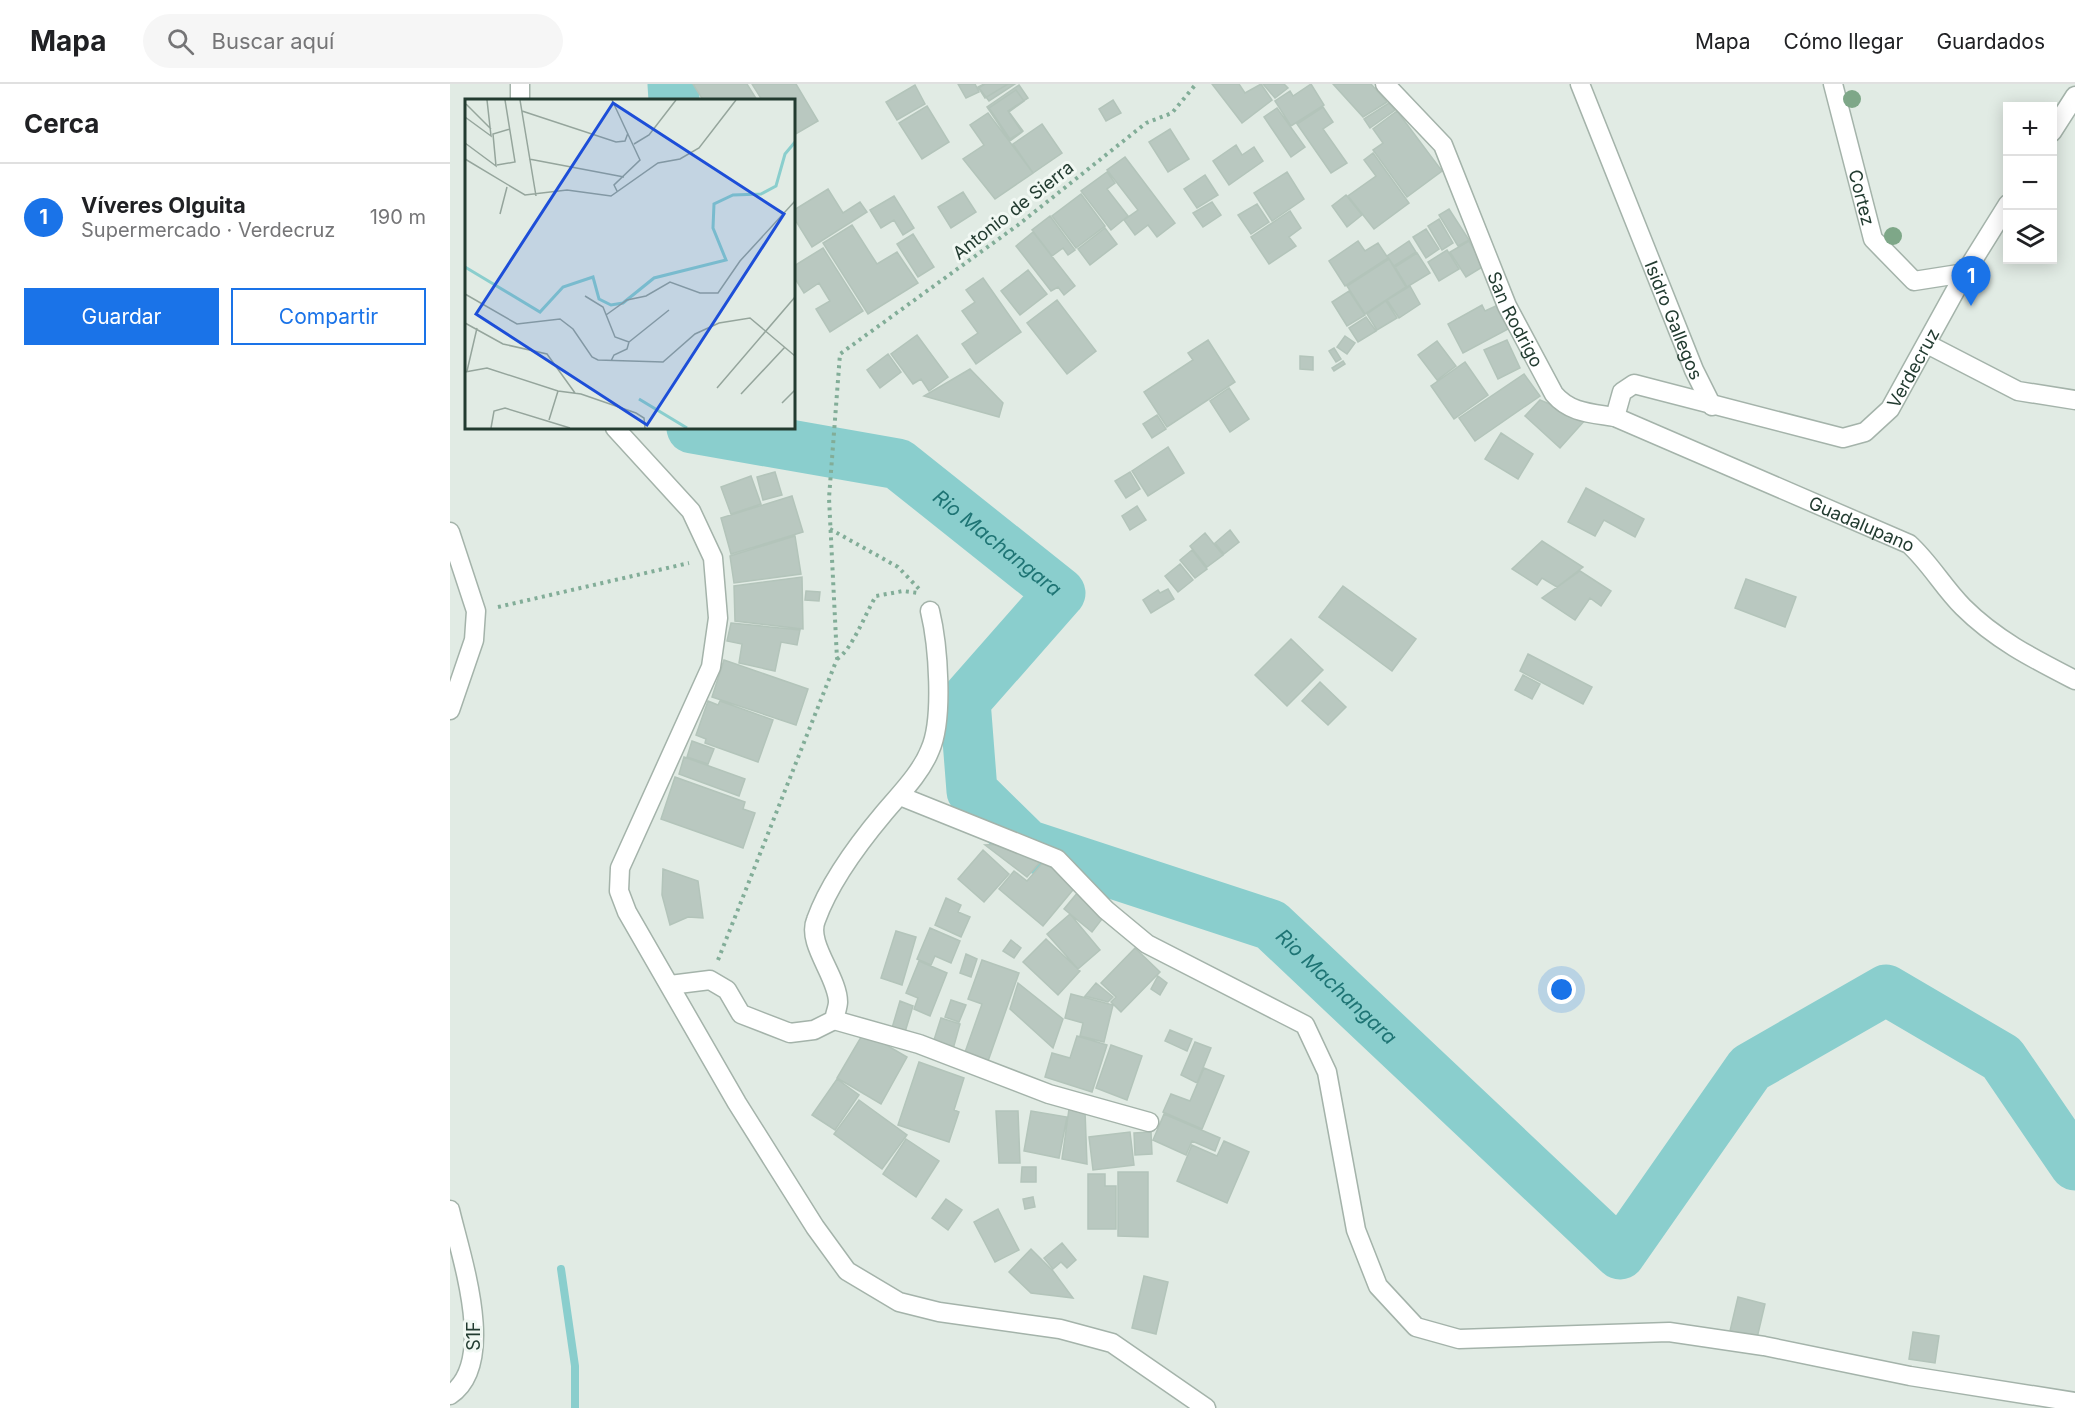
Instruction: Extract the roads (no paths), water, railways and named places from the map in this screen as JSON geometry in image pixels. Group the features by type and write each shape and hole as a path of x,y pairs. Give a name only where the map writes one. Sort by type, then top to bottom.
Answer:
{"street":[{"name":"San Rodrigo","path":"1385,84 1443,145 1507,306 1554,394 1564,406 1578,411 1615,417"},
{"name":"Isidro Gallegos","path":"1580,84 1689,359 1712,406"},
{"name":"Cortez","path":"1833,84 1873,239 1914,281 1965,273"},
{"path":"2057,124 2075,96"},
{"name":"Verdecruz","path":"1712,406 1843,438 1865,432 1890,409 1965,273 2003,210"},
{"path":"1927,344 2018,392 2075,400"},
{"path":"1615,417 1622,392 1634,384 1712,406"},
{"name":"Guadalupano","path":"1615,417 1909,544 1926,559 1963,606 2011,647 2075,680"},
{"path":"616,429 691,511 713,558 718,618 711,667 620,868 619,891 627,912 737,1103 815,1227 847,1271 899,1302 939,1312 1060,1329 1112,1343 1206,1408"},
{"path":"450,532 476,611 474,640 450,710"},
{"path":"834,1020 838,1001 831,976 819,952 814,922 853,854 900,796 930,750 936,725 936,639 930,610"},
{"path":"900,796 1056,859 1106,910 1147,944 1305,1025 1327,1072 1356,1230 1378,1286 1416,1327 1459,1340 1669,1332 1764,1346 1910,1376 2075,1402"},
{"path":"670,985 710,980 727,990 741,1014 790,1033 814,1030 834,1020 920,1044 1049,1094 1149,1122"},
{"name":"S1F","path":"450,1210 473,1305 473,1364 458,1390 450,1395"}],"waterway":[{"name":"Rio Machangara","path":"673,84 674,99"},
{"name":"Rio Machangara","path":"698,429 898,464 1060,593 965,701 972,791 1027,845 1271,925 1620,1254 1750,1068 1886,990 2002,1058 2075,1165"},
{"path":"561,1269 575,1366 575,1408"}],"place":[{"name":"Víveres Olguita","path":"1971,306"}]}
